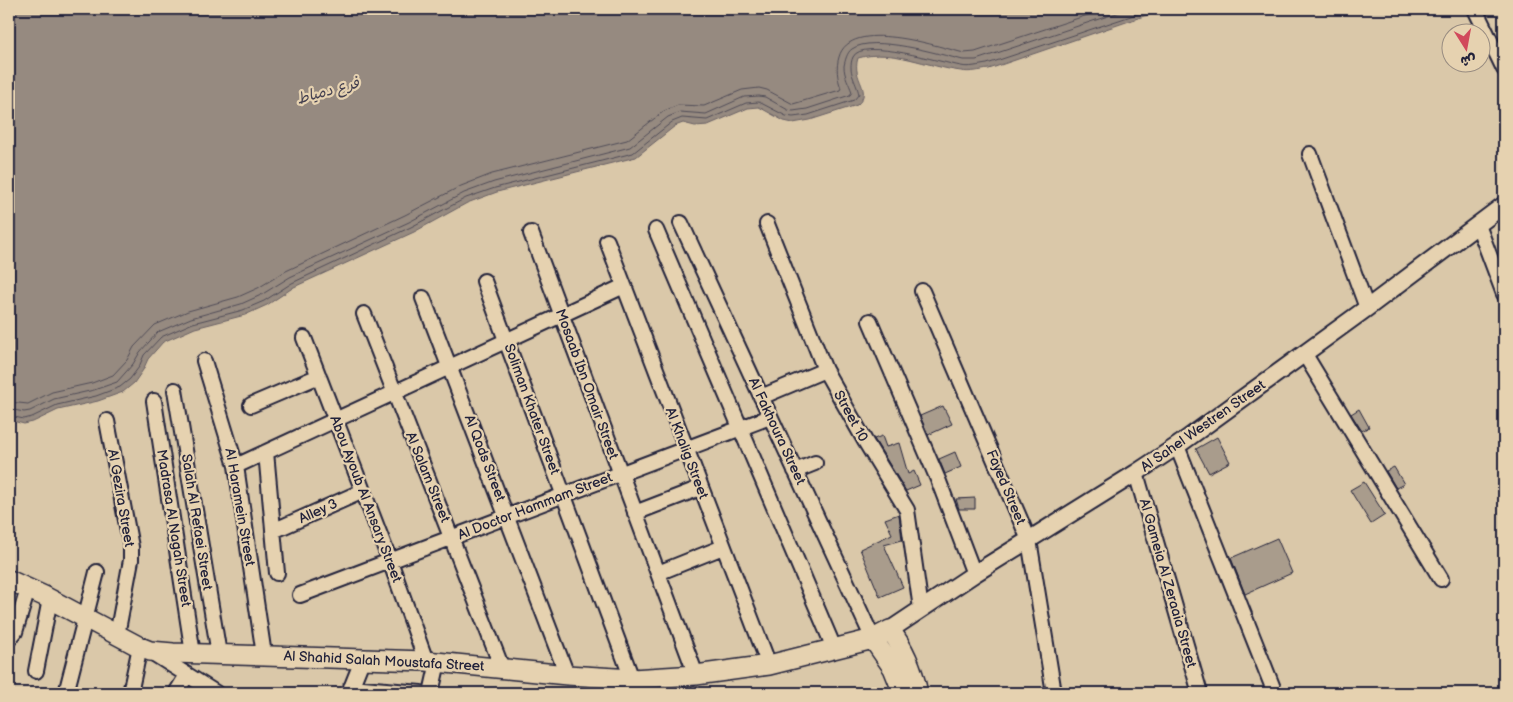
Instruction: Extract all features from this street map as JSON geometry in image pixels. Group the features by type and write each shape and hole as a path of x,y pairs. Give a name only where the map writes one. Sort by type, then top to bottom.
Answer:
{"main road":[{"name":"Al Shahid Salah Moustafa Street","path":"9,580 50,599 145,649 193,654 432,661 567,675 632,679 696,675 769,665 873,638 890,630"},
{"path":"890,630 900,642 910,665 918,693"},
{"path":"873,638 889,662 904,693"}],"street":[{"path":"1475,9 1504,69"},
{"path":"1310,154 1367,308"},
{"name":"Al Sahel Westren Street","path":"890,630 974,574 1177,446 1367,308 1504,205"},
{"name":"Al Fakhoura Street","path":"681,223 873,638"},
{"name":"Street 10","path":"767,224 825,370 864,441 907,510 921,609"},
{"path":"1478,225 1504,294"},
{"path":"656,230 834,648"},
{"name":"Mosaab Ibn Omair Street","path":"530,233 696,675"},
{"name":"Al Khalig Street","path":"607,241 769,665"},
{"name":"Soliman Khater Street","path":"484,281 632,679"},
{"path":"236,466 624,286"},
{"name":"Fayed Street","path":"922,291 1029,540 1054,693"},
{"name":"Al Qods Street","path":"424,298 567,675"},
{"name":"Al Salam Street","path":"364,314 502,668"},
{"path":"870,321 939,482 974,574"},
{"name":"Abou Ayoub Al Ansary Street","path":"304,338 390,561 432,661"},
{"path":"1304,353 1441,579"},
{"name":"Al Haramein Street","path":"204,361 236,466 264,655"},
{"path":"761,397 825,370"},
{"path":"250,405 319,376"},
{"name":"Salah Al Refaei Street","path":"175,390 218,654"},
{"name":"Madrasa Al Nagah Street","path":"154,401 193,654"},
{"name":"Al Doctor Hammam Street","path":"300,595 770,417"},
{"name":"Al Gezira Street","path":"107,421 131,547 131,560 117,635"},
{"path":"1177,446 1275,693"},
{"path":"266,452 277,573"},
{"path":"795,471 815,463"},
{"name":"Al Gameia Al Zeraaia Street","path":"1136,473 1200,693"},
{"path":"635,513 700,488"},
{"name":"Alley 3","path":"273,531 363,491"},
{"path":"658,572 723,547"},
{"path":"66,693 97,572"},
{"path":"9,638 15,632 28,589"},
{"path":"36,671 50,599"},
{"path":"130,693 145,649 213,692"},
{"path":"363,658 350,690 421,693"},
{"path":"431,693 432,661"},
{"path":"176,693 187,675"}],"water":[{"name":"فرع دمياط","path":"26,9 1174,9 1144,16 989,69 971,72 884,55 858,58 857,73 863,94 862,100 857,105 810,120 793,123 784,121 759,107 748,108 708,125 695,126 683,123 675,126 636,157 497,192 467,203 414,232 294,287 267,305 245,315 195,328 163,342 148,359 134,383 123,392 98,401 58,410 33,422 24,424 9,420 9,11"}],"building":[{"path":"943,406 952,424 928,435 920,416"},
{"path":"1359,409 1369,427 1362,431 1351,414"},
{"path":"882,436 886,447 899,443 908,474 914,471 920,485 906,491 874,439"},
{"path":"1217,437 1230,462 1209,473 1196,449"},
{"path":"955,452 961,467 945,474 939,459"},
{"path":"1394,467 1404,484 1396,488 1386,471"},
{"path":"1364,482 1385,515 1371,524 1350,490"},
{"path":"975,498 975,509 959,509 956,499"},
{"path":"899,514 902,540 884,545 903,587 880,597 860,549 892,534 885,519"},
{"path":"1277,538 1292,573 1245,594 1231,558"}]}
